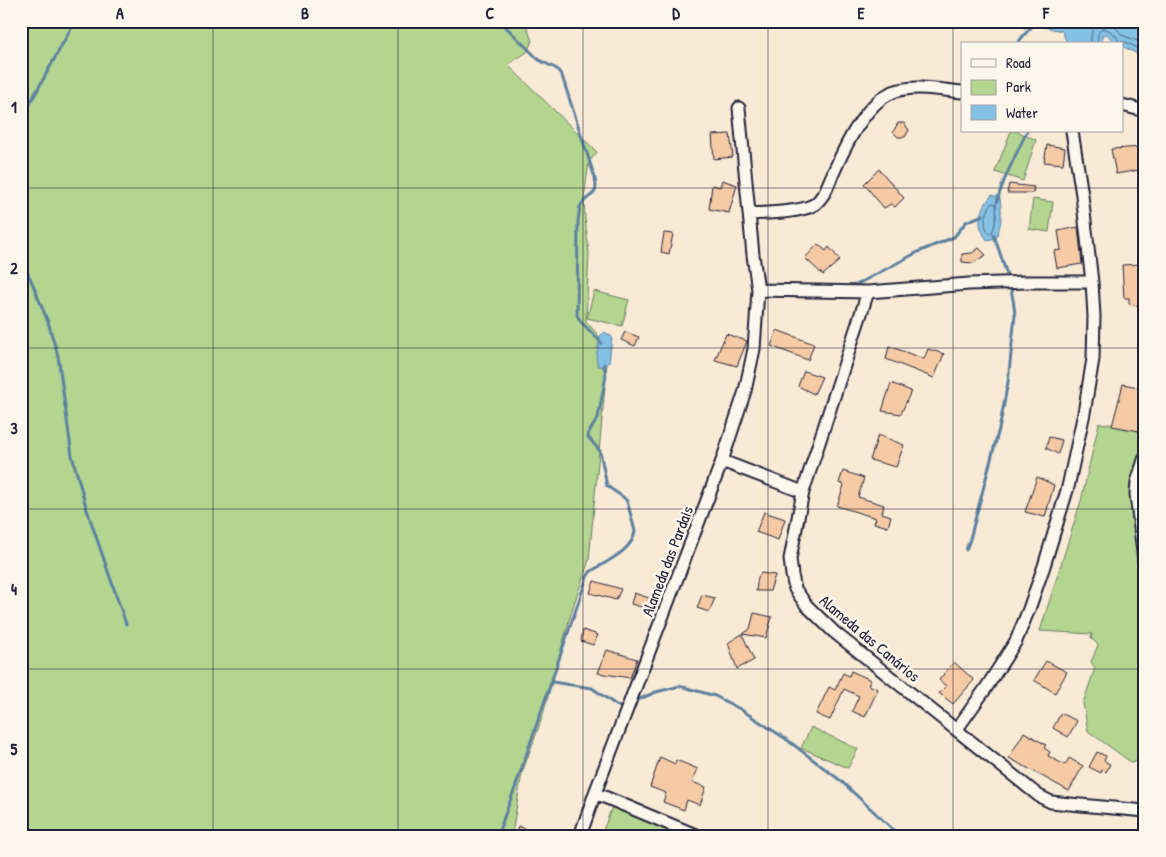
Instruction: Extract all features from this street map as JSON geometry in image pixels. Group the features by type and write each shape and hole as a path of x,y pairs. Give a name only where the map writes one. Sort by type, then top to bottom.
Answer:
{"street":[{"path":"749,214 788,211 814,205 825,192 844,150 860,122 884,97 907,89 928,88 961,92"},
{"path":"1124,106 1145,111"},
{"name":"Alameda das Pardais","path":"580,836 722,461 745,391 754,349 758,290 739,108"},
{"path":"956,729 986,688 1016,641 1029,609 1068,487 1084,413 1093,359 1094,316 1082,195 1072,132"},
{"path":"758,290 868,292 969,284 1092,282"},
{"name":"Alameda das Canários","path":"868,292 804,492 790,559 795,590 807,606 834,632 1039,796 1051,802 1145,811"},
{"path":"1145,457 1137,482 1136,509 1145,569"},
{"path":"722,461 804,492"},
{"path":"595,793 698,836"}],"green space":[{"path":"21,21 525,21 532,41 527,52 508,65 597,152 589,162 584,198 589,253 586,321 603,341 608,354 589,560 572,610 542,718 522,773 510,836 21,836"},
{"path":"1011,132 1018,132 1036,140 1023,181 995,172"},
{"path":"1033,199 1053,202 1049,232 1029,229"},
{"path":"594,291 629,300 622,326 587,318"},
{"path":"1099,423 1145,428 1145,757 1132,763 1088,731 1083,703 1095,668 1091,662 1098,645 1091,638 1092,634 1040,631 1081,501"},
{"path":"811,727 858,749 848,768 801,748"},
{"path":"616,796 679,831 677,836 601,836"}],"water":[{"path":"1019,21 1145,21 1145,58 1124,47 1124,42 1115,42 1106,34 1102,35 1103,42 1067,42 1062,31 1037,27 1033,24 1024,28"},
{"path":"992,195 1000,198 1001,218 996,238 987,240 981,229 980,218 985,205"},
{"path":"605,332 612,337 609,363 605,367 598,366 596,358 600,336"}],"building":[{"path":"898,123 904,123 909,130 905,137 898,137 893,132"},
{"path":"730,134 733,157 714,159 712,135"},
{"path":"1047,145 1065,148 1063,164 1044,162"},
{"path":"1144,147 1145,169 1116,174 1111,149"},
{"path":"879,169 904,198 895,207 891,204 884,208 864,184"},
{"path":"722,180 737,185 729,213 709,209 712,185 720,187"},
{"path":"1009,184 1034,187 1033,193 1007,193"},
{"path":"1078,227 1082,264 1057,268 1054,251 1061,250 1058,231"},
{"path":"664,233 673,234 669,254 661,252"},
{"path":"818,244 826,251 829,247 840,260 823,275 805,258"},
{"path":"979,248 986,255 973,263 962,262 962,254 972,253"},
{"path":"1141,264 1144,298 1139,298 1138,306 1129,304 1129,298 1124,298 1122,265"},
{"path":"777,330 814,344 808,360 771,346"},
{"path":"625,332 639,337 635,346 621,340"},
{"path":"726,334 747,341 737,366 715,360"},
{"path":"889,346 924,359 928,349 944,354 934,378 886,359"},
{"path":"804,371 822,377 814,394 798,386"},
{"path":"891,383 911,391 901,414 882,411"},
{"path":"1123,384 1143,388 1139,413 1144,413 1139,431 1112,426"},
{"path":"878,435 904,445 896,467 870,460"},
{"path":"1049,437 1062,440 1058,454 1046,448"},
{"path":"843,471 864,478 858,497 884,505 882,513 891,516 888,527 874,523 876,518 837,506 844,485 839,483"},
{"path":"1037,477 1054,485 1045,517 1025,512"},
{"path":"764,512 785,519 778,540 756,532"},
{"path":"761,573 775,575 770,591 756,591 758,577"},
{"path":"594,581 621,589 616,600 590,593"},
{"path":"634,593 652,599 649,609 631,604"},
{"path":"702,595 715,598 709,612 697,608"},
{"path":"754,613 772,617 766,638 743,634 750,629"},
{"path":"583,630 598,635 593,645 581,641"},
{"path":"742,634 754,660 737,669 728,643"},
{"path":"607,650 637,659 630,678 598,673"},
{"path":"1046,661 1067,672 1055,693 1034,680"},
{"path":"954,662 974,680 953,704 939,693 946,686 939,680"},
{"path":"851,671 871,680 868,685 878,689 865,717 852,711 859,696 844,689 830,720 816,714 829,687 835,690 843,673 849,676"},
{"path":"1061,713 1077,721 1068,737 1053,728"},
{"path":"1024,732 1046,745 1044,748 1050,752 1048,756 1065,765 1069,758 1083,766 1069,791 1009,758"},
{"path":"1097,752 1106,756 1104,761 1110,764 1106,772 1102,770 1101,773 1089,767"},
{"path":"660,757 675,764 676,760 698,769 692,782 706,787 700,805 687,800 684,810 663,802 666,793 650,787"},
{"path":"518,826 541,836 515,836"}],"waterway":[{"path":"21,120 75,21"},
{"path":"500,21 539,60 557,69 562,76 594,175 596,183 595,192 583,202 580,207 578,220 577,315 581,322 601,343"},
{"path":"1019,42 1037,21"},
{"path":"997,202 1006,175 1027,132"},
{"path":"852,287 918,252 954,237 966,222 983,215"},
{"path":"966,550 1000,425 1008,382 1015,315 1010,284 994,235"},
{"path":"21,261 48,322 58,356 72,456 87,510 126,624"},
{"path":"497,836 587,577 590,572 624,550 633,538 635,531 627,501 607,486 600,451 588,437 598,418 606,376 604,364"},
{"path":"552,682 592,688 616,705 621,707 625,705"},
{"path":"633,702 656,692 680,686 715,696 740,709 786,739 841,781 900,836"}]}
